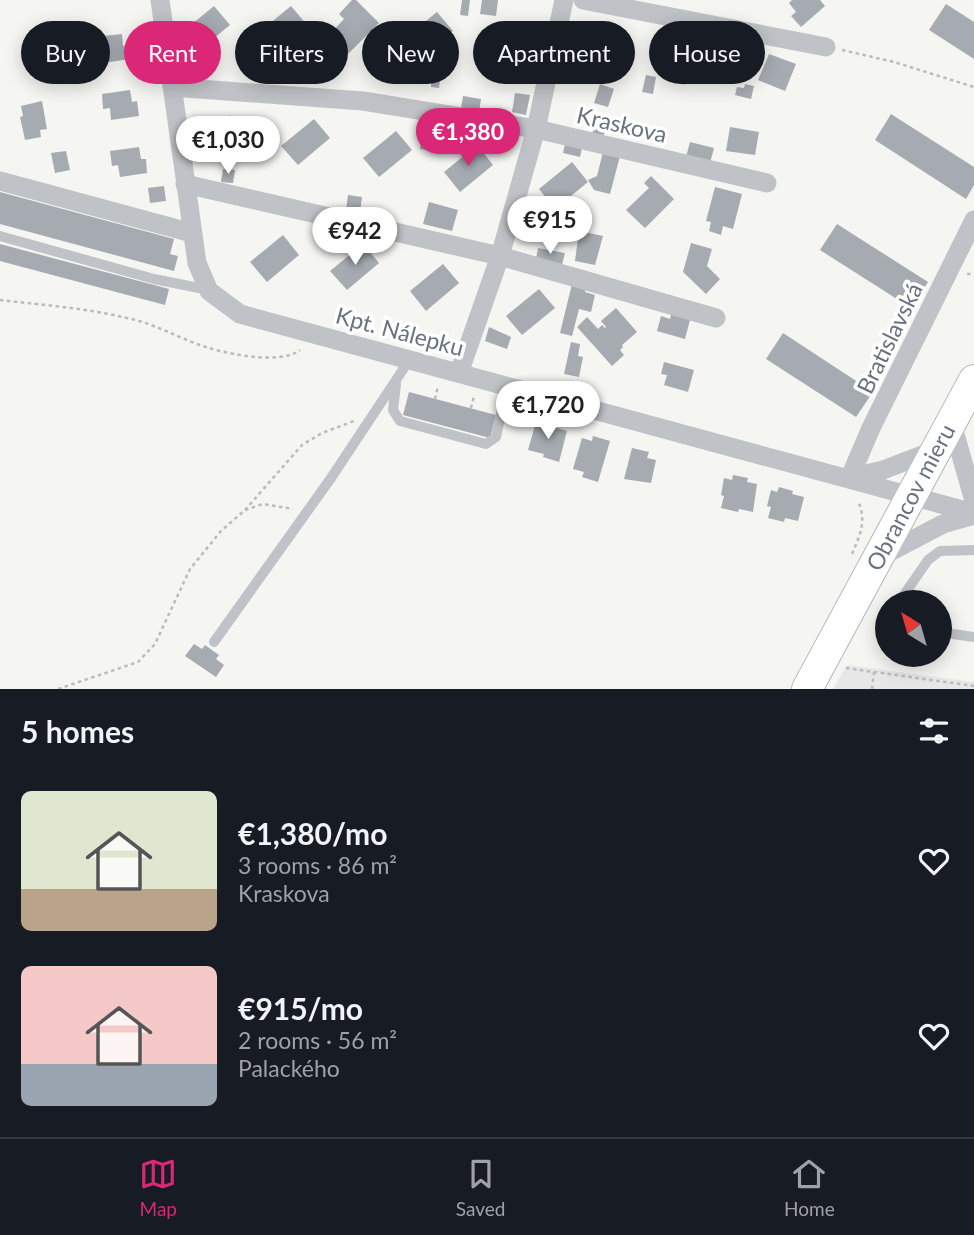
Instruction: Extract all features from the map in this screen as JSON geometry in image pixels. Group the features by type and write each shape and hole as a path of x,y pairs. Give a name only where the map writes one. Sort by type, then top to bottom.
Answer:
{"main road":[{"name":"Obrancov mieru","path":"807,689 862,561 911,495 974,380"}],"street":[{"path":"160,0 197,263 209,290"},
{"path":"459,373 500,256 536,129 564,0"},
{"path":"583,0 826,47"},
{"name":"Kraskova","path":"172,87 363,101 536,129 767,183"},
{"path":"0,181 192,233"},
{"path":"185,184 500,256 716,318"},
{"name":"Bratislavská","path":"852,486 866,439 974,220"},
{"name":"Kpt. Nálepku","path":"209,290 240,314 508,386 852,486 911,495 974,514"},
{"path":"951,421 974,501"},
{"path":"852,486 935,450"},
{"path":"862,561 943,524 974,514"}],"lane":[{"path":"0,236 154,279 209,290"},
{"path":"214,642 312,505 411,359"},
{"path":"396,380 393,410 400,421 486,444 496,437 508,386"},
{"path":"907,590 928,560 940,551 974,550"},
{"path":"952,634 974,637"}],"path":[{"path":"826,47 894,62 974,87"},
{"path":"0,300 127,318 199,345 277,359 296,353 319,335"},
{"path":"58,689 138,662 155,643 190,569 221,531 245,510 302,445 323,433 376,413"},
{"path":"852,486 863,512 862,561"},
{"path":"245,510 263,504 292,509 312,505"},
{"path":"841,667 974,686"},
{"path":"873,689 874,672"}],"shaded area":[{"path":"847,665 974,682 974,689 833,689"}],"building":[{"path":"352,0 356,0 377,21 362,21 362,40 349,53 348,21 342,21 344,19 339,14"},
{"path":"462,0 470,0 468,16 460,15"},
{"path":"482,0 498,0 496,16 480,14"},
{"path":"792,0 820,0 825,6 801,27 791,16 796,12 789,3"},
{"path":"946,4 974,22 974,59 929,30"},
{"path":"214,6 230,25 221,32 221,21 196,21"},
{"path":"291,6 304,21 273,21"},
{"path":"437,12 445,21 426,21"},
{"path":"122,34 124,60 110,62 110,35"},
{"path":"769,54 796,64 785,91 765,83 765,63"},
{"path":"646,75 649,76 649,84 655,84 653,94 642,92"},
{"path":"600,84 614,89 608,107 594,103"},
{"path":"745,84 754,86 751,99 735,95 737,87 744,88"},
{"path":"130,90 132,102 137,101 139,116 111,120 110,108 103,109 102,94"},
{"path":"515,93 530,95 526,115 512,112"},
{"path":"463,96 481,99 479,112 461,109"},
{"path":"42,101 47,129 40,130 41,137 25,140 20,117 23,116 21,106"},
{"path":"597,114 609,116 603,138 592,135"},
{"path":"891,114 974,167 974,185 966,199 875,140"},
{"path":"230,115 246,134 214,161 197,142"},
{"path":"314,119 330,138 298,165 281,146"},
{"path":"730,127 759,132 755,155 726,151"},
{"path":"263,128 276,128 276,142 264,143"},
{"path":"423,129 431,130 428,150 420,149"},
{"path":"396,131 412,150 379,177 363,158"},
{"path":"690,142 714,148 710,163 686,157"},
{"path":"565,144 582,148 580,157 563,153"},
{"path":"477,145 493,165 460,192 444,172"},
{"path":"139,147 141,159 146,159 147,173 120,177 118,165 112,166 110,151"},
{"path":"66,151 70,170 55,173 51,153"},
{"path":"603,152 620,156 610,194 594,190 588,180 597,176"},
{"path":"572,162 588,182 555,209 539,189"},
{"path":"223,169 235,170 233,183 221,182"},
{"path":"651,176 674,199 645,228 626,210 649,188 644,183"},
{"path":"164,186 166,201 150,203 148,188"},
{"path":"715,187 742,194 733,229 723,226 721,235 709,231 711,222 706,221"},
{"path":"0,192 174,239 170,254 178,256 174,271 0,224"},
{"path":"348,195 362,197 360,212 346,210"},
{"path":"429,202 458,210 452,231 423,224"},
{"path":"837,224 928,282 911,308 820,250"},
{"path":"579,231 603,236 595,265 575,261"},
{"path":"283,235 299,255 267,282 250,262"},
{"path":"691,243 712,249 707,266 720,279 706,294 683,272"},
{"path":"0,244 169,289 165,305 0,261"},
{"path":"363,244 379,263 347,290 330,271"},
{"path":"538,248 565,253 562,265 536,259"},
{"path":"443,264 459,283 426,311 410,291"},
{"path":"572,284 586,288 585,292 595,295 591,312 579,309 572,336 560,333"},
{"path":"539,289 555,308 522,335 506,316"},
{"path":"616,308 637,332 622,345 620,350 624,355 612,366 577,327 587,317 598,329 602,325 605,328 601,321"},
{"path":"672,311 691,316 685,339 657,331 661,316 670,319"},
{"path":"489,327 511,337 507,349 485,341"},
{"path":"783,333 873,392 856,417 766,359"},
{"path":"571,342 580,344 578,356 583,357 579,377 564,374"},
{"path":"664,362 694,370 688,392 664,385 667,375 661,374"},
{"path":"409,392 496,415 490,438 403,415"},
{"path":"536,422 567,431 559,462 528,450"},
{"path":"593,436 610,441 598,482 582,477 584,472 573,469 582,438 592,441"},
{"path":"632,448 649,452 647,458 656,460 651,483 624,479"},
{"path":"733,475 748,478 747,482 757,484 753,512 721,508 724,478 732,480"},
{"path":"779,487 804,497 798,521 785,518 784,522 768,518 771,507 767,506 771,490 777,492"},
{"path":"194,644 202,649 205,645 219,655 216,659 224,665 216,677 185,656"}]}
